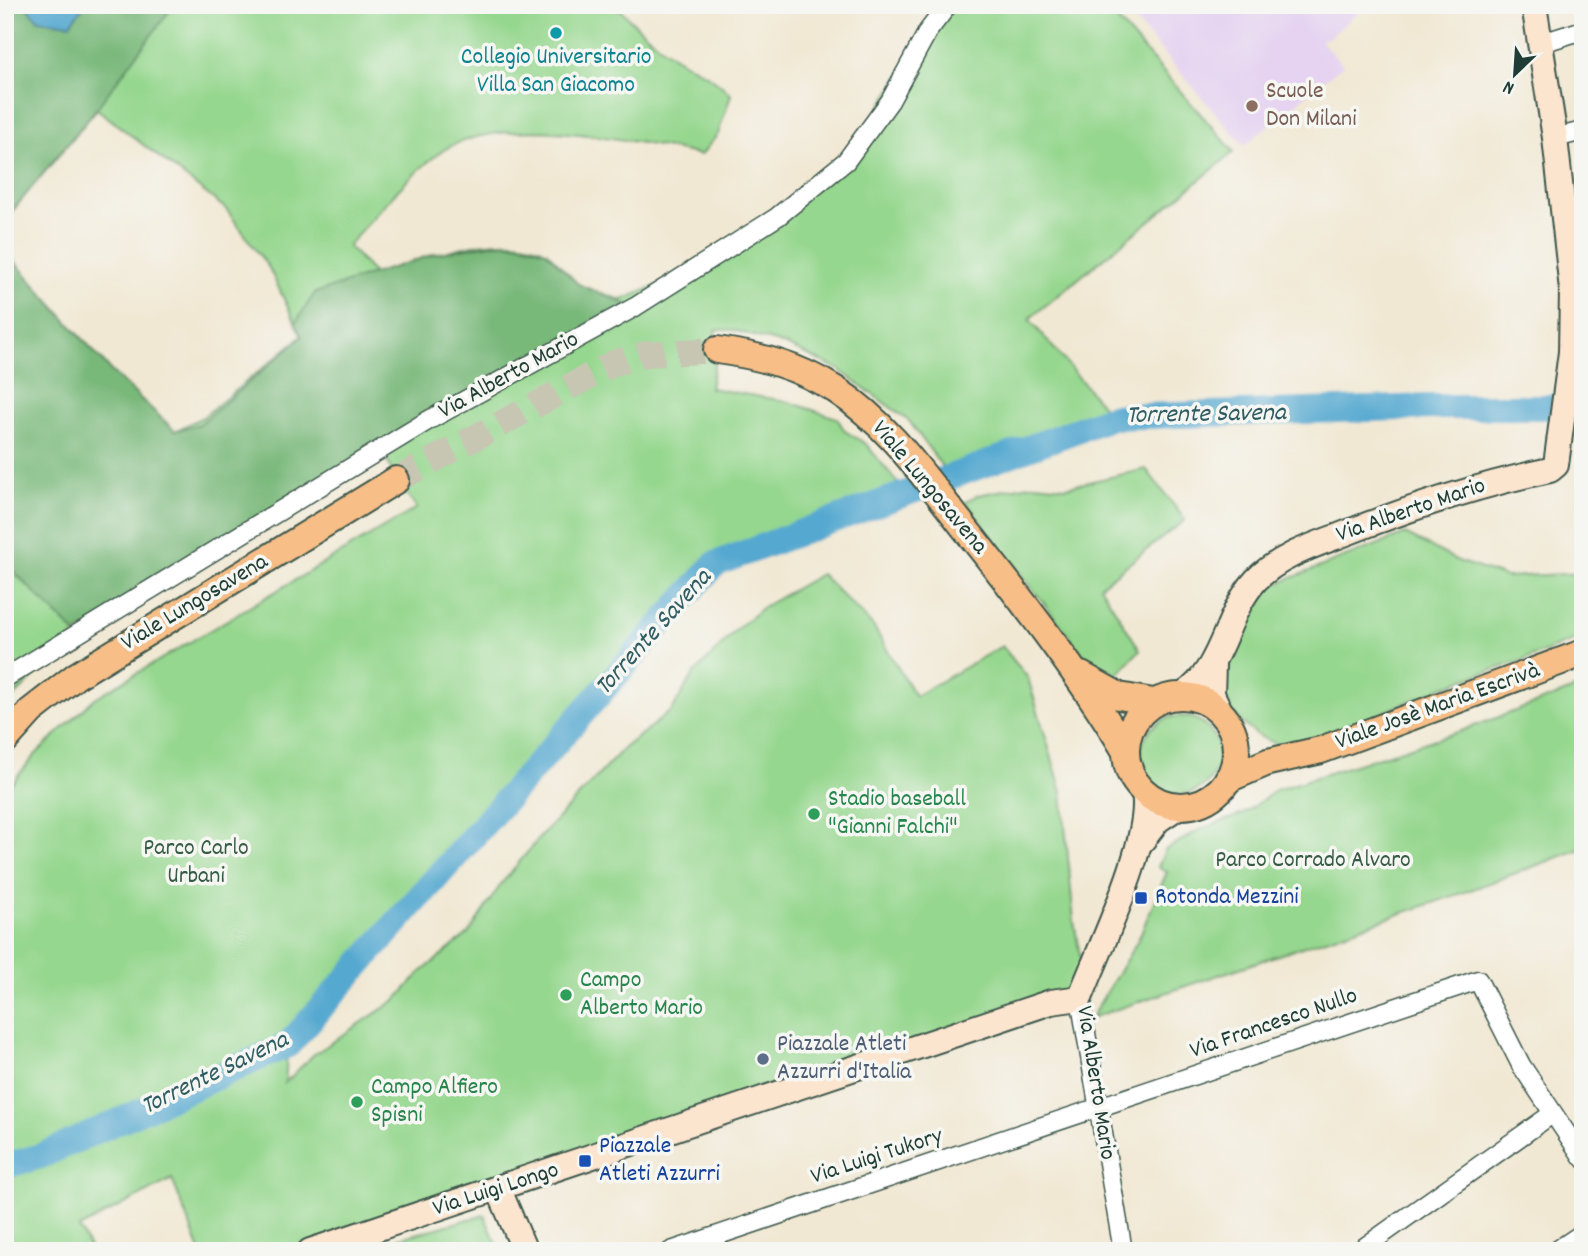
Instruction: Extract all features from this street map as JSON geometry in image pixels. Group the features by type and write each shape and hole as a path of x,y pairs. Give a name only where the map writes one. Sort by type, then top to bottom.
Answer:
{"main road":[{"name":"Viale Lungosavena","path":"717,350 766,356 810,374 857,405 910,460 997,569 1125,750"},
{"name":"Viale Lungosavena","path":"5,740 31,711 76,676 396,480"},
{"name":"Viale Josè Maria Escrivà","path":"1228,779 1268,762 1321,750 1583,653"},
{"name":"Viale Lungosavena","path":"1066,663 1103,689 1128,699 1153,702"},
{"path":"1183,695 1196,698 1220,711 1235,738 1236,752 1228,779 1207,799 1179,806 1154,799 1144,792 1130,773 1125,750 1132,724 1153,702 1183,695"},
{"name":"Viale Josè Maria Escrivà","path":"1235,738 1259,751 1293,757"}],"street":[{"name":"Via Alberto Mario","path":"5,678 429,420 635,307 777,217 846,161 890,101 928,32 948,5"},
{"name":"Via Alberto Mario","path":"1183,695 1204,679 1213,665 1248,590 1264,572 1284,559 1358,528 1481,485 1550,470 1556,466 1560,456 1577,351 1572,290 1575,237 1555,138 1537,7"},
{"path":"1542,43 1583,30"},
{"path":"1555,138 1583,131"},
{"name":"Via Alberto Mario","path":"1213,665 1212,694 1220,711"},
{"name":"Via Alberto Mario","path":"1123,1251 1080,998 1141,842 1146,813 1144,792"},
{"name":"Via Alberto Mario","path":"1141,842 1158,820 1179,806"},
{"name":"Via Francesco Nullo","path":"1098,1110 1478,980 1552,1114"},
{"name":"Via Luigi Longo","path":"310,1251 499,1190 1051,1002 1080,998"},
{"name":"Via Luigi Tukory","path":"675,1250 1098,1110"},
{"path":"1359,1251 1552,1114 1583,1158"},
{"path":"499,1190 524,1251"},
{"path":"1556,1251 1583,1233"}],"shaded area":[{"name":"Scuole Don Milani","path":"1122,5 1367,5 1328,38 1320,40 1343,65 1244,146"}],"green space":[{"name":"Parco Carlo Urbani","path":"5,5 616,5 665,50 710,77 731,95 718,134 701,155 604,137 566,133 529,131 494,134 463,141 438,154 414,175 348,246 375,275 437,254 485,243 529,244 550,255 582,286 622,300 694,271 846,161 945,5 1104,5 1234,152 1029,319 1112,417 949,476 909,421 838,369 786,345 733,330 715,330 717,350 710,388 789,402 837,418 845,431 866,444 906,493 715,564 288,1044 285,1083 313,1055 397,999 420,973 469,933 501,884 541,836 624,748 672,710 693,675 739,627 763,607 821,574 873,626 915,696 1002,646 1028,678 1062,792 1074,922 1087,994 332,1251 200,1251 172,1179 79,1228 91,1251 5,1251 5,791 36,754 95,698 417,508 396,480 382,449 76,634 5,706 5,251 112,372 175,431 203,417 302,336 269,268 226,209 97,109 5,220"},
{"path":"5,5 174,5 96,109 5,220"},
{"path":"491,244 524,244 546,251 578,284 631,306 76,634 5,563 5,251 112,372 175,431 200,424 302,337 295,323 315,293 434,254"},
{"path":"1146,469 1185,520 1100,586 1140,650 1114,678 1088,661 966,502 978,495 1035,484 1066,487"},
{"path":"1405,534 1458,561 1506,577 1583,573 1583,637 1524,660 1458,681 1313,742 1294,746 1280,745 1244,725 1227,703 1222,691 1222,680 1233,642 1245,618 1268,587"},
{"name":"Parco Corrado Alvaro","path":"1583,686 1583,848 1465,892 1091,1018 1138,940 1167,872 1158,867 1165,850 1201,829 1243,814 1276,790 1461,731"},
{"path":"1172,716 1188,716 1202,722 1213,733 1219,747 1219,763 1213,777 1202,788 1188,794 1172,794 1158,788 1147,777 1141,763 1141,747 1147,733 1158,722"},
{"path":"484,1215 500,1251 394,1251 397,1239"}],"water":[{"path":"24,5 85,5 70,24 39,20"}],"waterway":[{"name":"Torrente Savena","path":"5,1166 41,1156 288,1045 715,564 1112,417 1432,407 1583,407"}],"tunnel":[{"path":"396,480 614,363 646,354 717,350"}],"place":[{"name":"Collegio Universitario Villa San Giacomo","path":"556,33"},
{"name":"Scuole Don Milani","path":"1252,106"},
{"name":"Stadio baseball \"Gianni Falchi\"","path":"814,814"},
{"name":"Rotonda Mezzini","path":"1141,898"},
{"name":"Campo Alberto Mario","path":"566,995"},
{"name":"Piazzale Atleti Azzurri d'Italia","path":"763,1059"},
{"name":"Campo Alfiero Spisni","path":"357,1102"},
{"name":"Piazzale Atleti Azzurri","path":"585,1161"}]}
